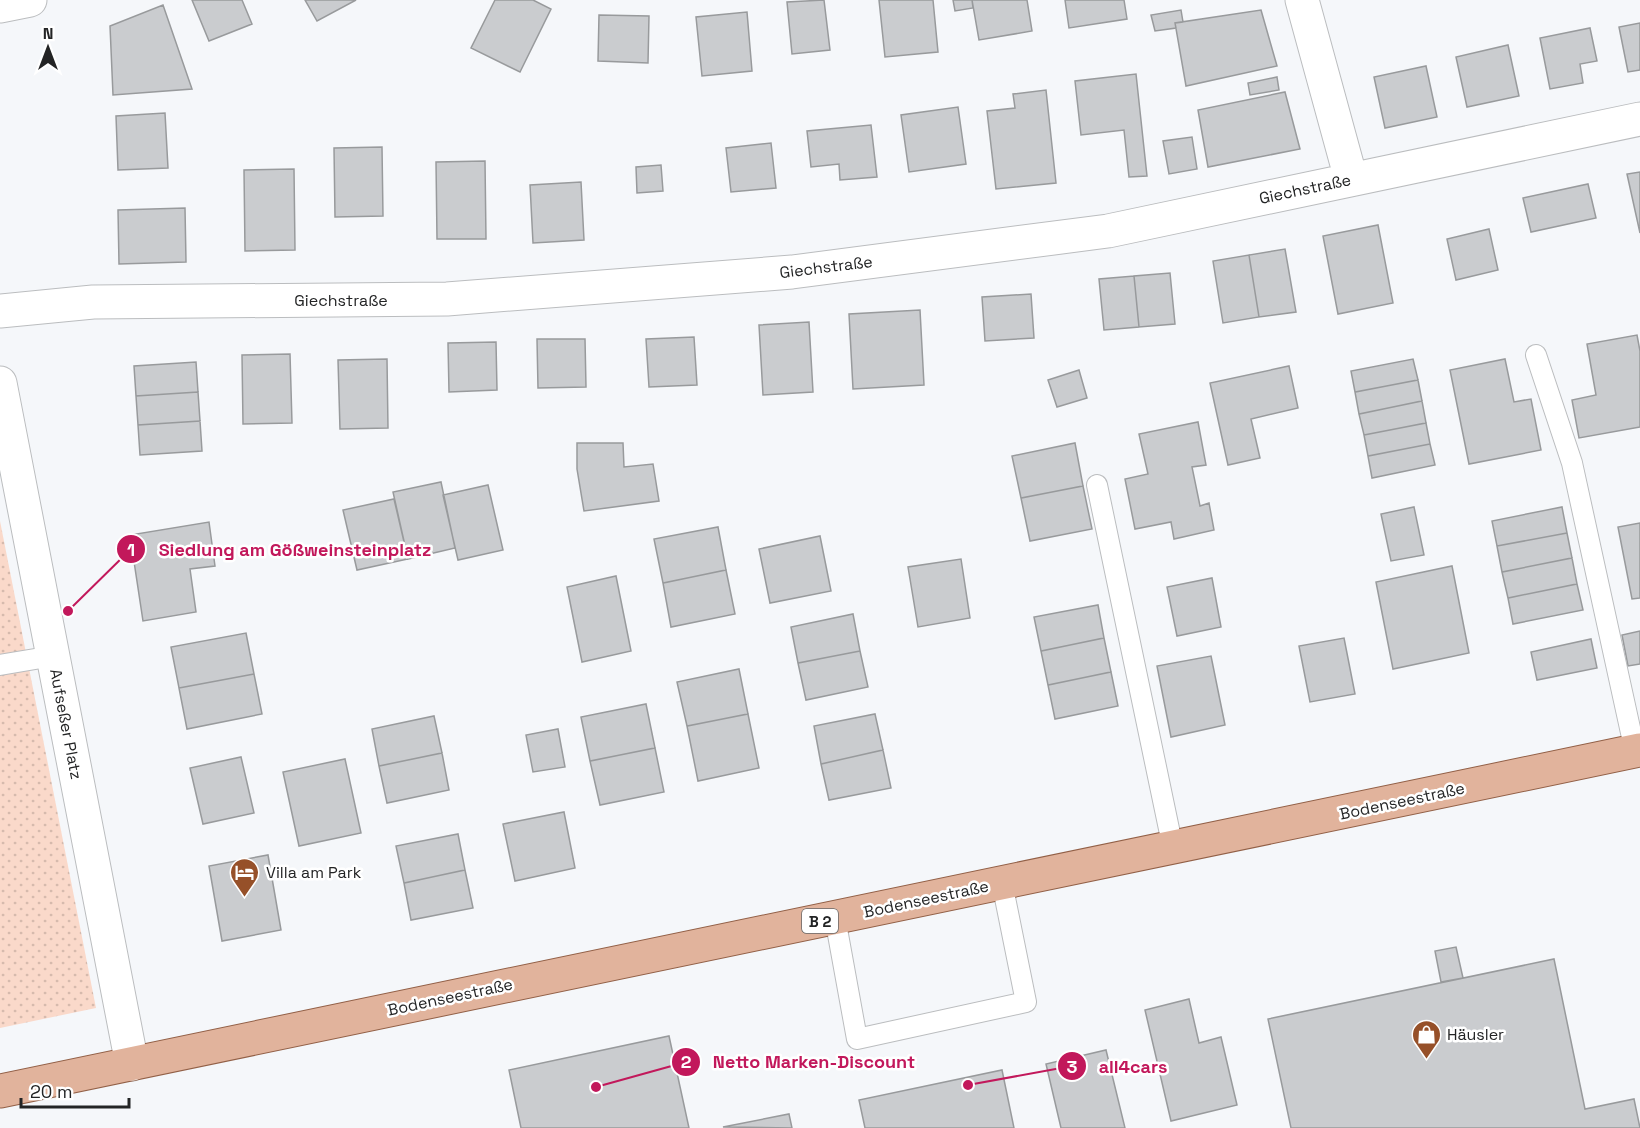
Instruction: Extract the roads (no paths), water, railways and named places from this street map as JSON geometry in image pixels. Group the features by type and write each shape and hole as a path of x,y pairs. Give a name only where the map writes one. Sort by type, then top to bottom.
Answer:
{"main road":[{"name":"Bodenseestraße","path":"0,1091 1638,751"}],"street":[{"path":"0,6 30,0"},
{"path":"1302,0 1351,179"},
{"name":"Giechstraße","path":"0,311 93,302 447,299 792,272 1108,231 1640,119"},
{"name":"Aufseßer Platz","path":"0,383 132,1064"}],"lane":[{"path":"1536,355 1572,463 1638,751"},
{"path":"1097,485 1173,848"},
{"path":"0,665 52,656"},
{"path":"835,918 857,1039 1026,1002 1002,883"}],"place":[{"name":"Siedlung am Gößweinsteinplatz","path":"68,611"},
{"name":"Villa am Park","path":"245,898"},
{"name":"Häusler","path":"1426,1060"},
{"name":"all4cars","path":"968,1085"},
{"name":"Netto Marken-Discount","path":"596,1087"}]}
